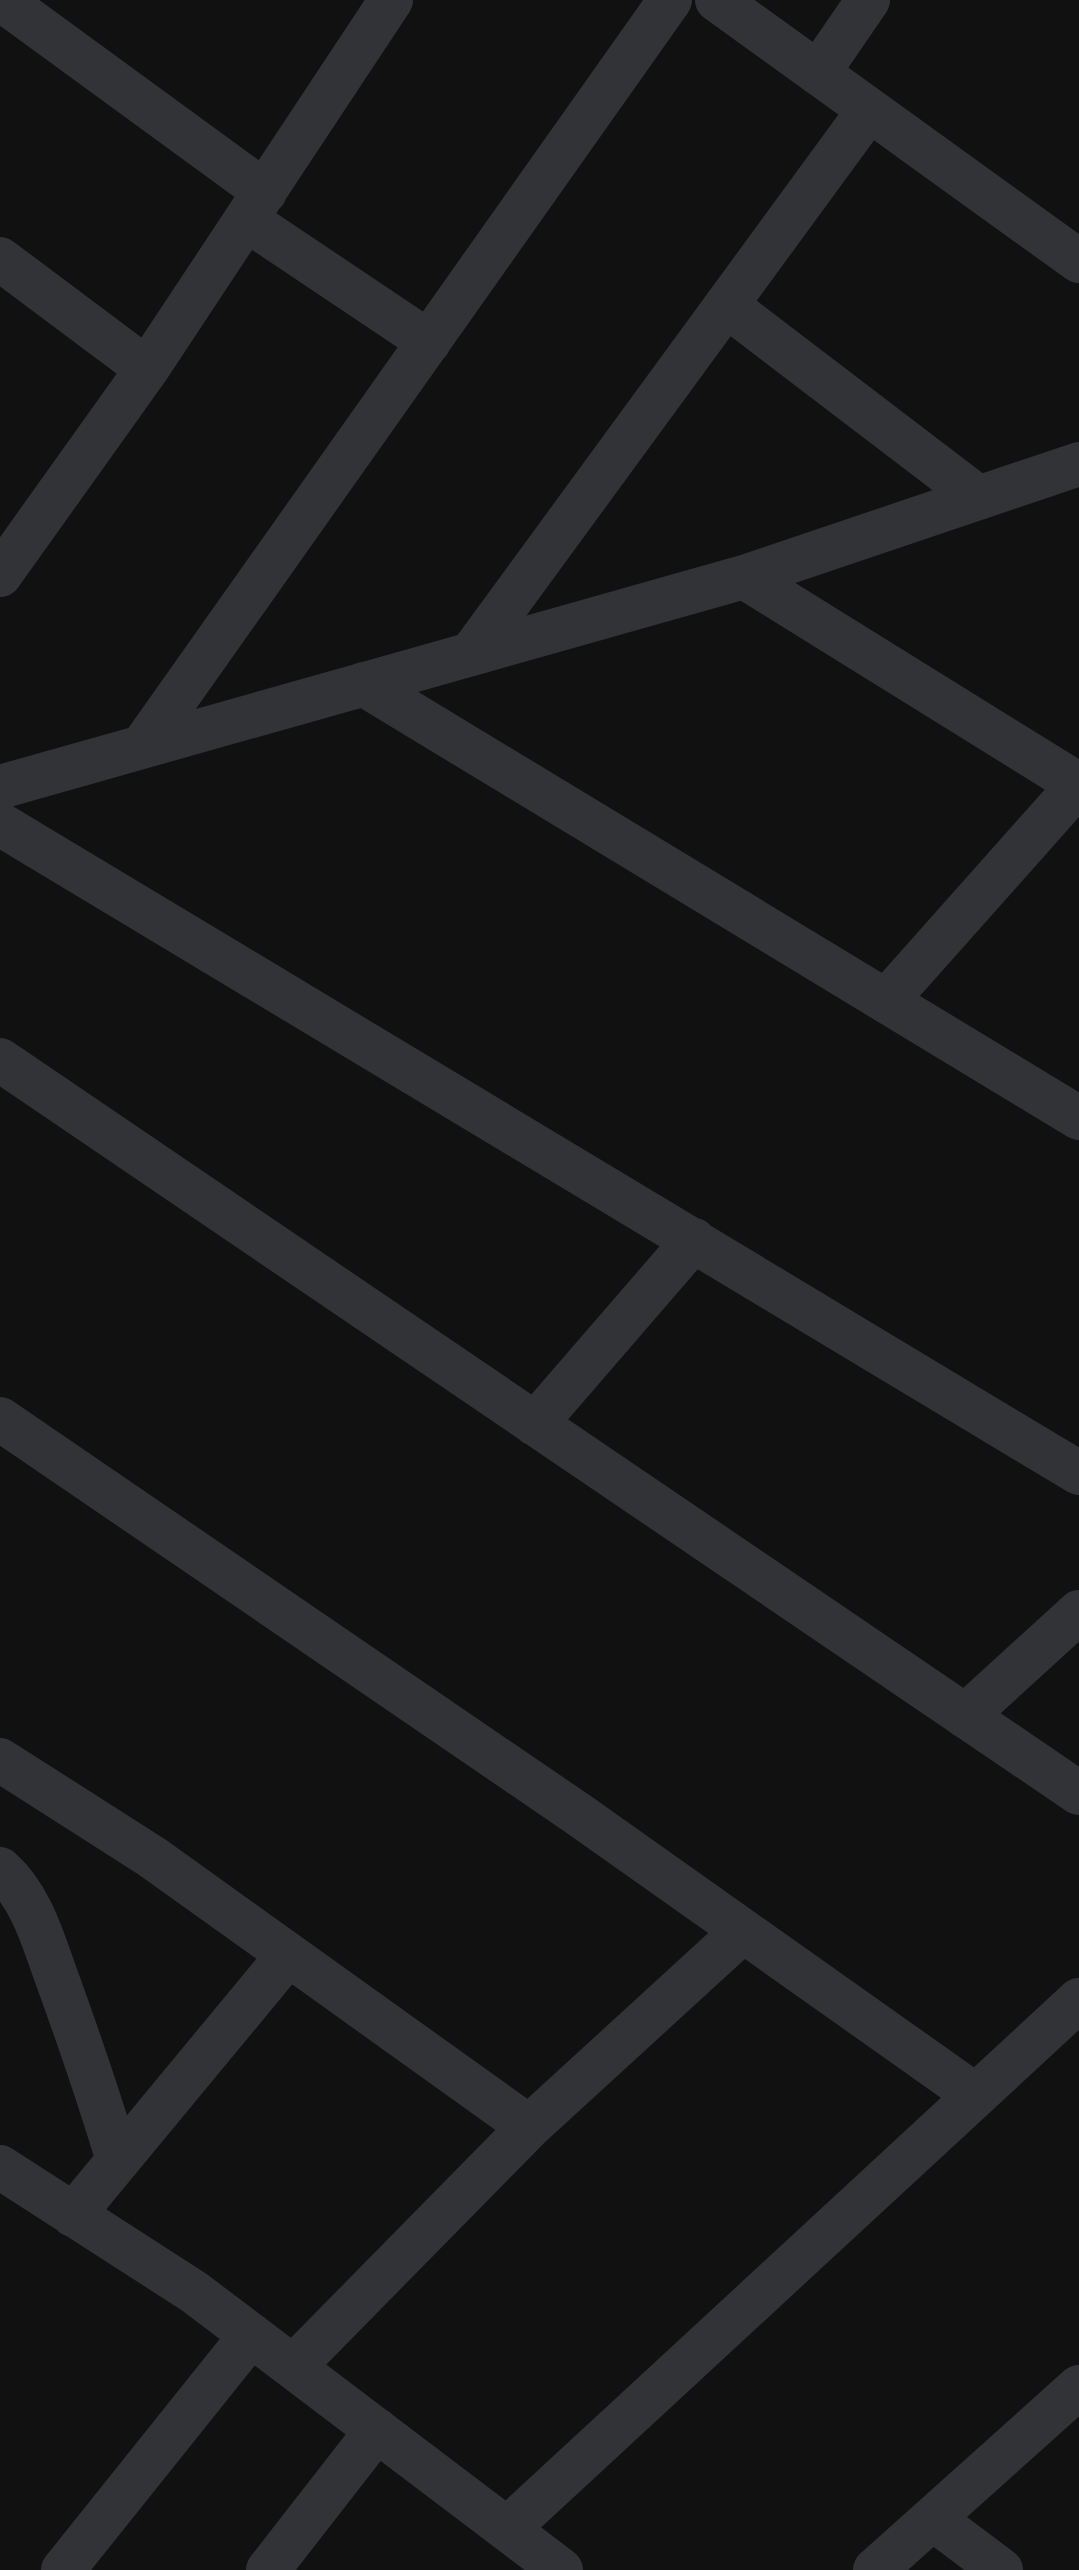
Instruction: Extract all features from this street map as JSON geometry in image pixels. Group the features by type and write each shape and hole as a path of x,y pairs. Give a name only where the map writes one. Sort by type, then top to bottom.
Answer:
{"street":[{"path":"2,0 429,342"},
{"path":"142,747 670,0"},
{"path":"717,0 1079,261"},
{"path":"818,73 868,0"},
{"path":"0,575 14,527 147,369 256,206 381,3"},
{"path":"471,654 869,110"},
{"path":"0,259 147,369"},
{"path":"726,305 979,498"},
{"path":"0,787 744,577 1079,464"},
{"path":"744,577 1079,784 886,1001"},
{"path":"363,684 1079,1118"},
{"path":"0,824 1079,1473"},
{"path":"0,1060 1079,1793"},
{"path":"535,1424 694,1240"},
{"path":"0,1419 578,1814 975,2095"},
{"path":"965,1716 1079,1612"},
{"path":"0,1760 152,1857 529,2127"},
{"path":"0,1869 11,1879 31,1909 96,2085 118,2160"},
{"path":"293,2367 529,2127 743,1931"},
{"path":"73,2215 288,1955"},
{"path":"507,2529 1079,2000"},
{"path":"0,2167 194,2292 561,2570"},
{"path":"63,2570 251,2335"},
{"path":"875,2570 1079,2387"},
{"path":"268,2570 377,2430"},
{"path":"933,2519 1001,2570"}]}
